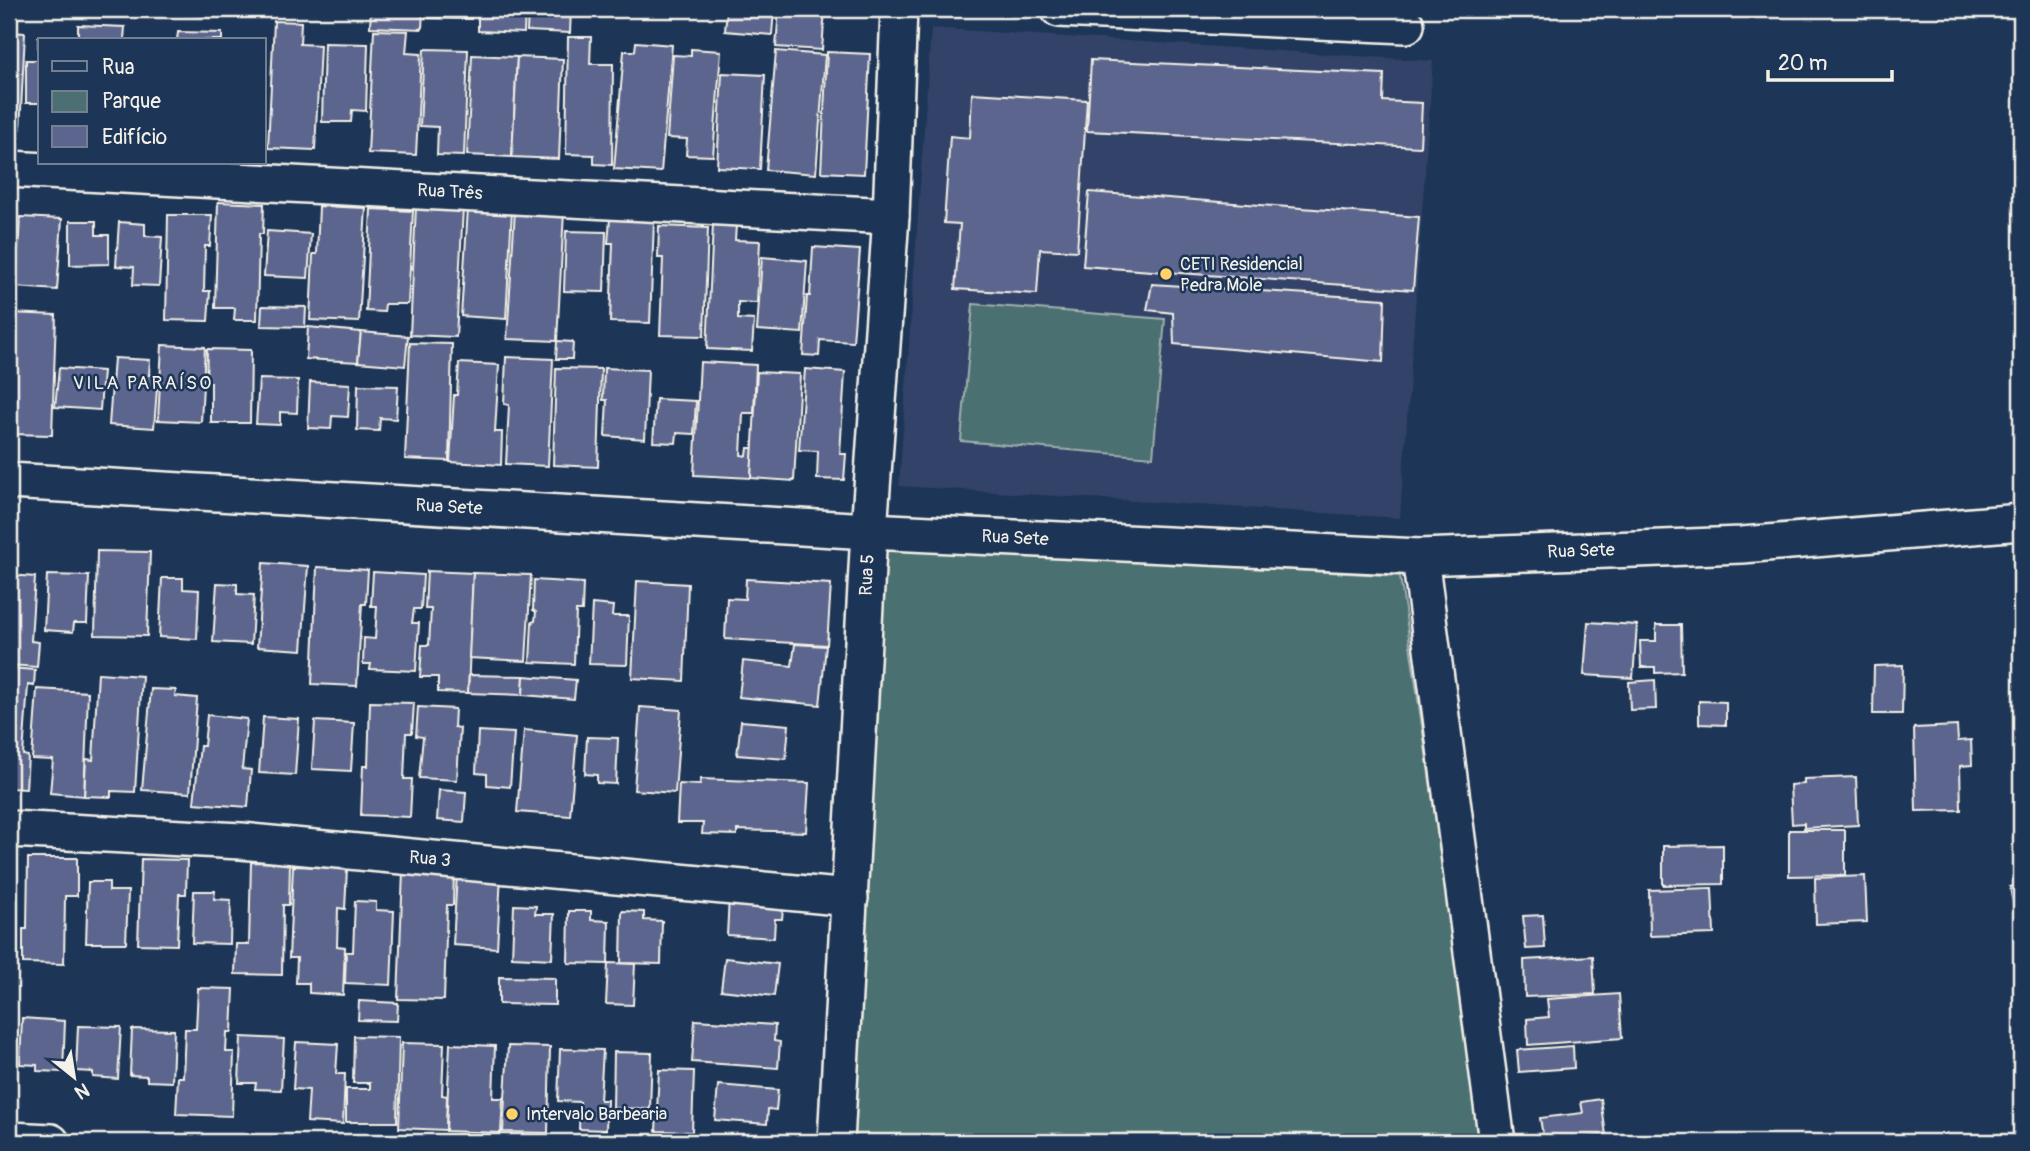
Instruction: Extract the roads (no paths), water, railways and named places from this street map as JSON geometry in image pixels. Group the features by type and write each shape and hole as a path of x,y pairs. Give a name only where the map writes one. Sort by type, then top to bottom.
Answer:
{"street":[{"name":"Rua 5","path":"836,1142 869,531 891,216 900,9"},
{"path":"1059,9 1406,25"},
{"name":"Rua Três","path":"9,169 891,216"},
{"name":"Rua Sete","path":"9,481 869,531 1420,556 1742,545 2021,522"},
{"path":"1420,556 1497,1142"},
{"name":"Rua 3","path":"9,829 241,841 850,898"},
{"path":"9,1140 51,1142"}],"place":[{"name":"CETI Residencial Pedra Mole","path":"1166,274"},
{"name":"Intervalo Barbearia","path":"512,1114"}],"district":[{"name":"VILA PARAÍSO","path":"143,383"}]}
